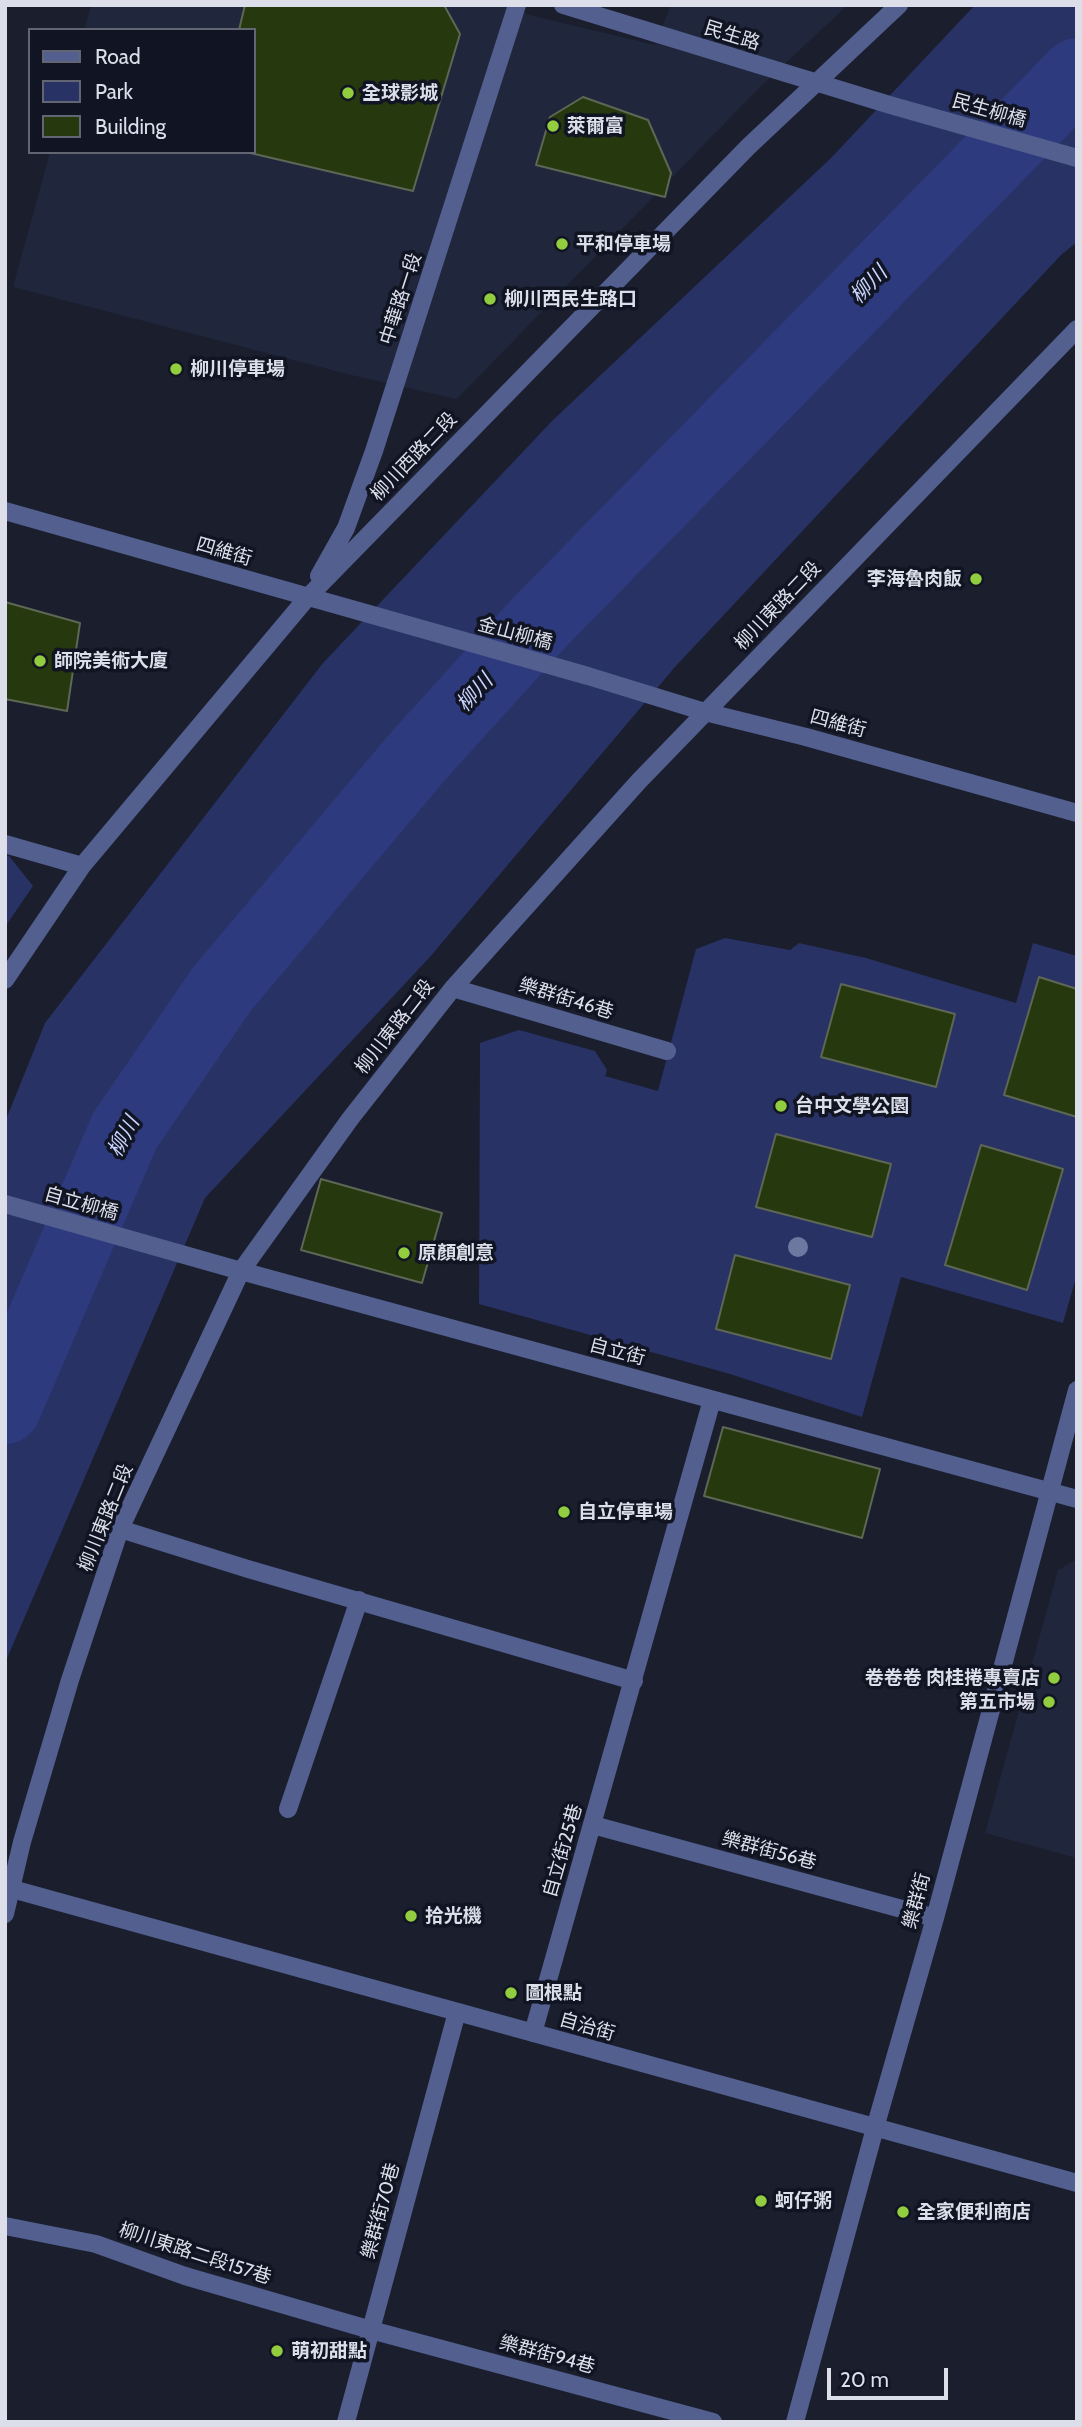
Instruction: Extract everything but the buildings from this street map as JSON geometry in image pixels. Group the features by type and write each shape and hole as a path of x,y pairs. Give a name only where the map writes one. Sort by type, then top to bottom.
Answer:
{"street":[{"name":"中華路一段","path":"307,598 346,528 374,451 517,5"},
{"name":"民生路","path":"563,5 890,105"},
{"name":"柳川西路二段","path":"5,980 82,866 307,598 729,166 899,5"},
{"name":"民生柳橋","path":"890,105 1077,158"},
{"name":"柳川東路二段","path":"5,1914 9,1888 70,1680 120,1529 241,1271 350,1119 453,988 639,780 1077,329"},
{"name":"四維街","path":"5,511 432,633"},
{"name":"金山柳橋","path":"432,633 588,676"},
{"name":"四維街","path":"588,676 705,712 819,740 1077,813"},
{"path":"5,845 82,866"},
{"name":"樂群街46巷","path":"453,988 667,1051"},
{"name":"自立柳橋","path":"5,1205 146,1244"},
{"name":"自立街","path":"146,1244 1077,1499"},
{"name":"樂群街","path":"795,2422 935,1918 1077,1390"},
{"name":"自立街25巷","path":"533,2033 712,1400"},
{"path":"120,1529 634,1681"},
{"path":"288,1809 359,1600"},
{"name":"樂群街56巷","path":"593,1825 935,1918"},
{"name":"自治街","path":"9,1888 1077,2183"},
{"name":"樂群街70巷","path":"346,2422 457,2012"},
{"name":"柳川東路二段157巷","path":"5,2225 96,2244 185,2276 370,2330"},
{"name":"樂群街94巷","path":"370,2330 713,2422"}],"shaded area":[{"path":"91,5 502,5 534,16 655,45 671,5 848,5 761,86 457,399 351,375 13,287 49,154 256,154 256,28 85,28"},
{"name":"第五市場","path":"1077,1559 1077,1858 985,1833 1058,1570"}],"green space":[{"path":"975,5 1077,5 1077,242 1061,255 675,667 429,958 205,1198 5,1663 5,1122 45,1023 323,663 553,420 831,158"},
{"path":"5,855 9,856 33,886 5,927"},
{"name":"台中文學公園","path":"725,938 790,950 799,943 866,958 1016,1003 1033,943 1077,956 1077,1274 1063,1323 901,1277 862,1417 730,1374 479,1304 480,1043 519,1030 595,1051 607,1070 605,1076 658,1091 696,949"}],"waterway":[{"name":"柳川","path":"5,1408 125,1130 222,989 419,755 538,624 1077,74"}],"place":[{"name":"全球影城","path":"348,93"},
{"name":"萊爾富","path":"553,126"},
{"name":"平和停車場","path":"562,244"},
{"name":"柳川西民生路口","path":"490,299"},
{"name":"柳川停車場","path":"176,369"},
{"name":"李海魯肉飯","path":"976,579"},
{"name":"師院美術大廈","path":"40,661"},
{"name":"台中文學公園","path":"781,1106"},
{"name":"原顏創意","path":"404,1253"},
{"name":"自立停車場","path":"564,1512"},
{"name":"卷卷卷 肉桂捲專賣店","path":"1054,1678"},
{"name":"第五市場","path":"1049,1702"},
{"name":"拾光機","path":"411,1916"},
{"name":"圖根點","path":"511,1993"},
{"name":"蚵仔粥","path":"761,2201"},
{"name":"全家便利商店","path":"903,2212"},
{"name":"萌初甜點","path":"277,2351"}]}
